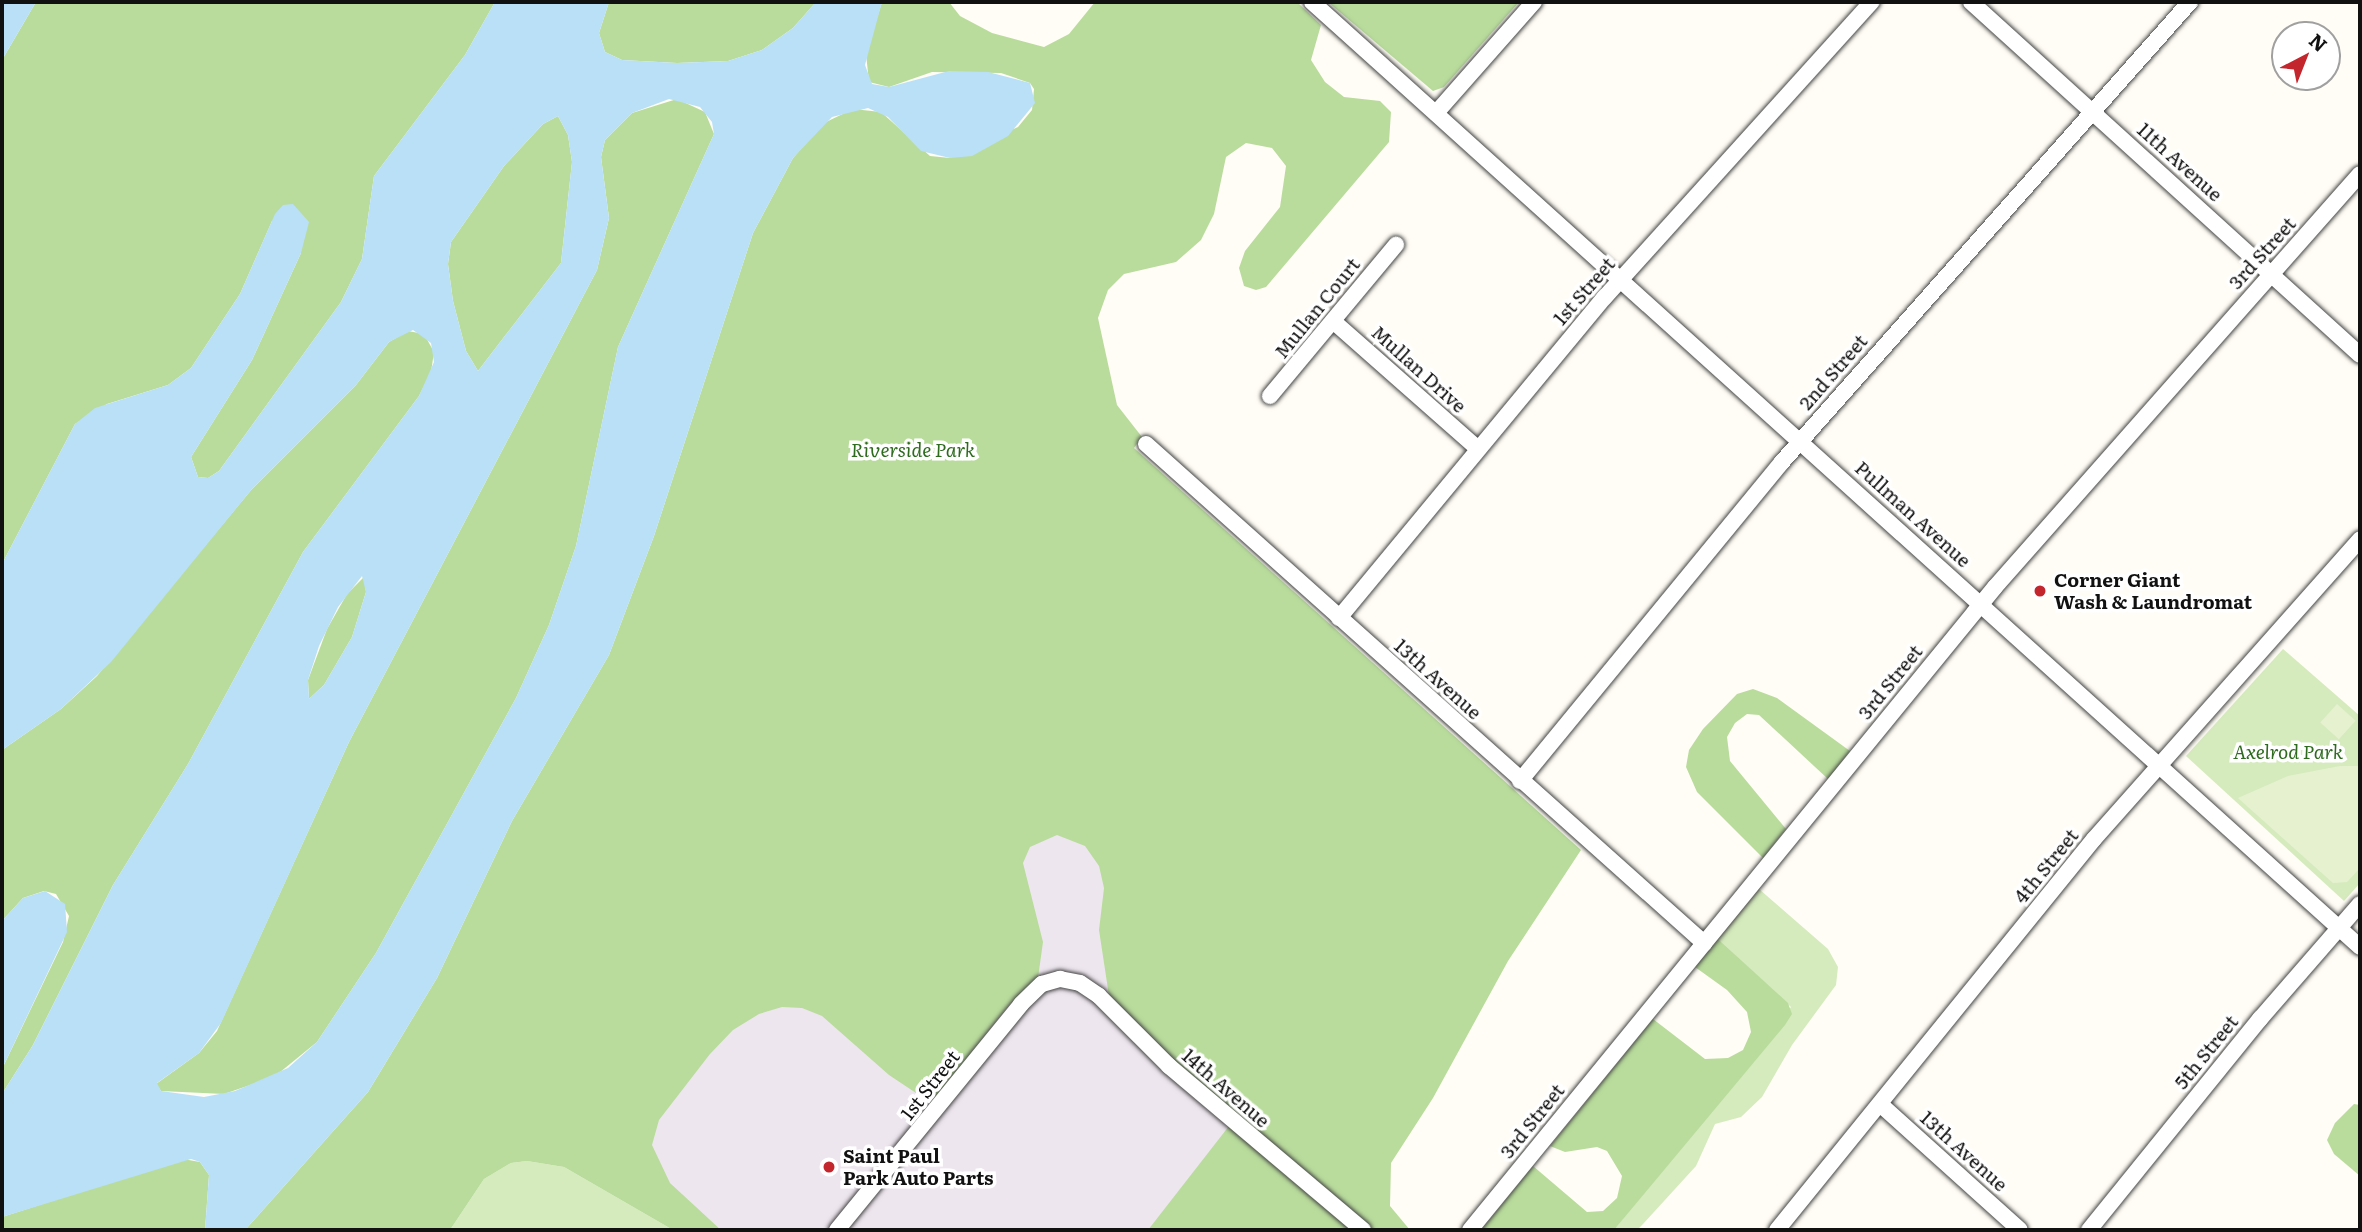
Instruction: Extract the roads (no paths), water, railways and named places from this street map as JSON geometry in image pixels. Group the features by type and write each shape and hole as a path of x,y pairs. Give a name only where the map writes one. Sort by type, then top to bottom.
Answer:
{"street":[{"name":"Pullman Avenue","path":"1312,2 2360,947"},
{"path":"1436,113 1534,2"},
{"name":"1st Street","path":"1339,618 1477,448 1621,279 1872,2"},
{"name":"11th Avenue","path":"1971,2 2360,355"},
{"name":"2nd Street","path":"1520,781 1800,441 2190,2"},
{"name":"3rd Street","path":"1470,1230 1981,603 2360,174"},
{"name":"Mullan Court","path":"1270,396 1396,245"},
{"name":"Mullan Drive","path":"1333,321 1477,448"},
{"name":"13th Avenue","path":"1146,444 1704,943"},
{"name":"4th Street","path":"1777,1230 2160,765 2360,539"},
{"name":"5th Street","path":"2089,1230 2260,1019 2360,904"},
{"name":"1st Street","path":"837,1230 1021,1004 1042,984 1063,979"},
{"name":"14th Avenue","path":"1063,979 1099,996 1169,1066 1363,1230"},
{"name":"13th Avenue","path":"1880,1104 2020,1230"}],"water":[{"path":"2,2 36,2 2,60"},
{"path":"495,2 609,2 599,33 605,52 622,60 677,63 728,61 762,50 793,28 816,2 882,2 865,65 872,84 889,87 949,71 988,72 1030,83 1035,103 1008,136 972,156 950,158 921,151 888,117 868,108 832,117 793,158 753,233 654,536 609,655 512,821 437,978 368,1092 245,1230 205,1230 209,1175 200,1162 191,1159 2,1217 2,1094 33,1045 113,885 188,764 303,552 419,396 434,362 431,343 413,330 389,342 356,385 252,489 111,662 61,709 2,750 2,564 75,424 95,408 168,385 191,368 240,294 275,214 283,205 293,204 309,222 301,253 252,360 191,457 198,477 208,478 219,471 341,302 362,259 374,176 465,55","holes":["669,99 700,107 712,122 714,134 618,347 576,546 549,625 516,698 376,953 317,1042 288,1068 235,1091 204,1097 161,1091 157,1083 199,1053 221,1023 349,742 597,270 609,218 601,157 605,140 632,113","558,116 568,135 572,162 561,263 478,371 466,351 453,301 448,264 451,242 504,166 543,124","362,576 366,592 352,637 324,685 309,699 308,680 319,646 338,607"]},
{"path":"45,891 65,904 67,932 2,1069 2,921 23,898"}],"place":[{"name":"Corner Giant Wash & Laundromat","path":"2040,591"},
{"name":"Saint Paul Park Auto Parts","path":"829,1167"}],"park label":[{"name":"Riverside Park","path":"913,450"},
{"name":"Axelrod Park","path":"2288,752"}]}
